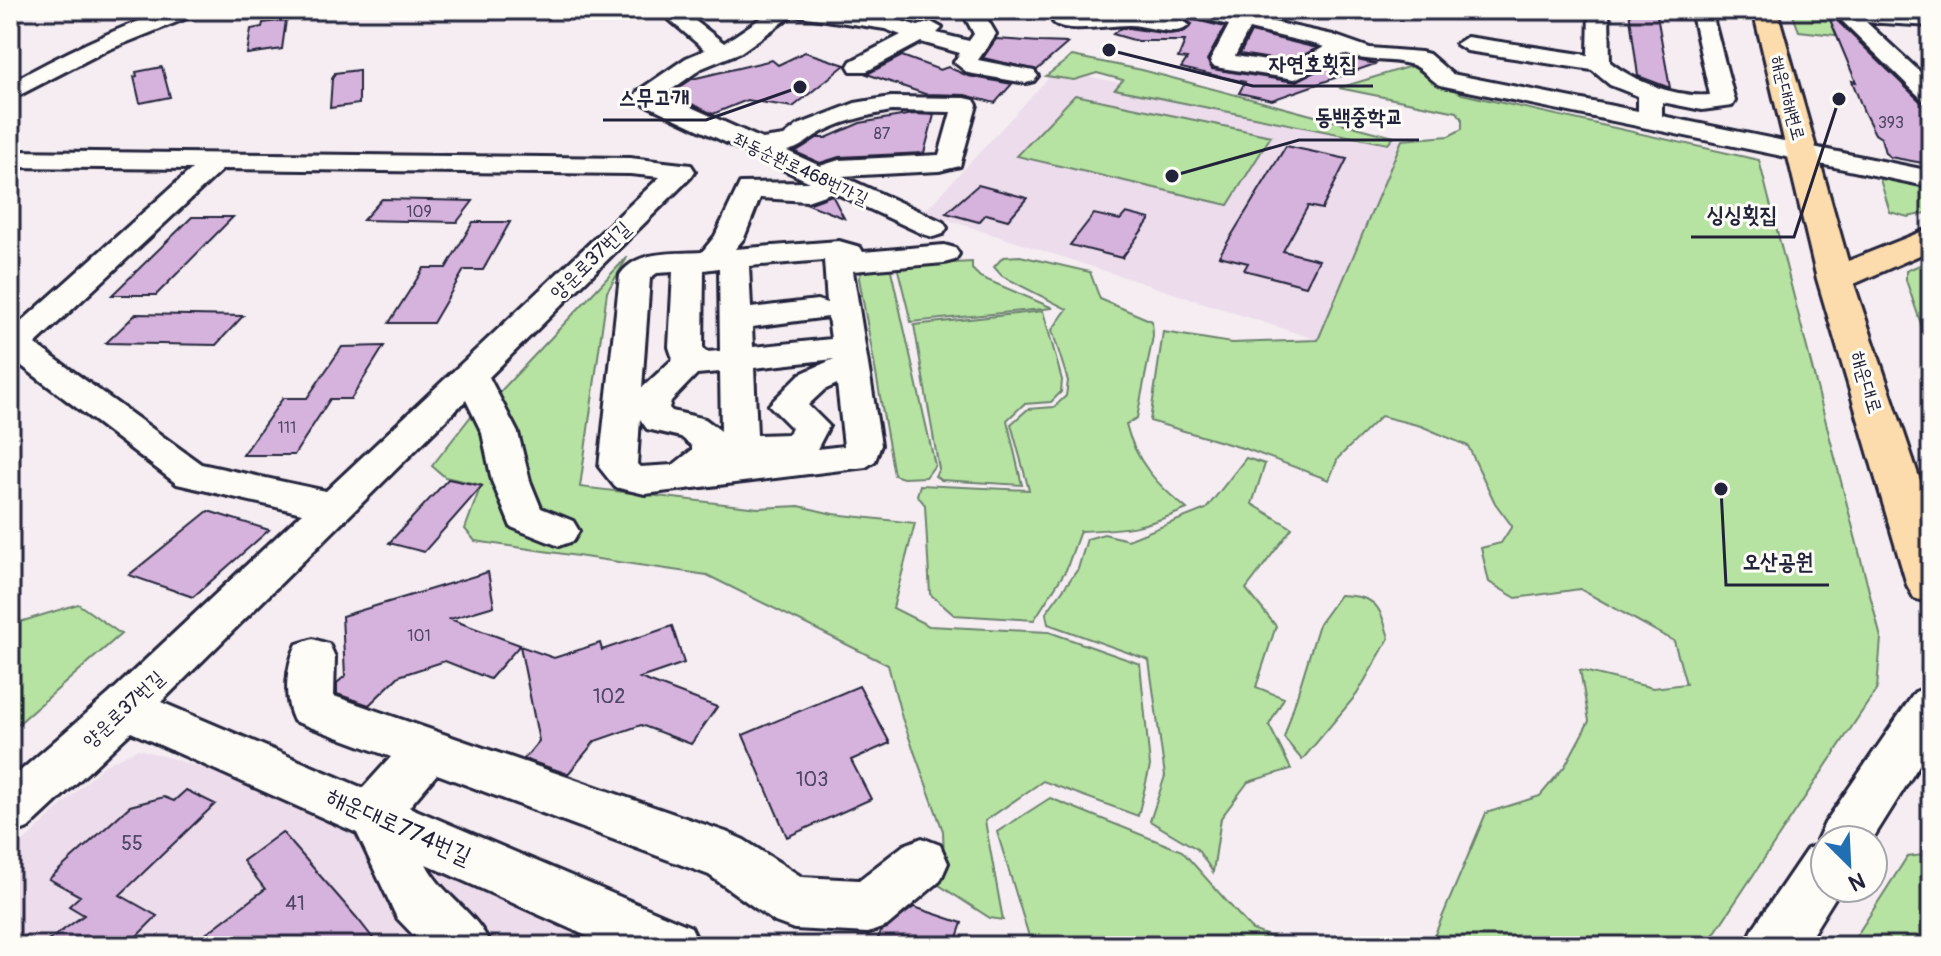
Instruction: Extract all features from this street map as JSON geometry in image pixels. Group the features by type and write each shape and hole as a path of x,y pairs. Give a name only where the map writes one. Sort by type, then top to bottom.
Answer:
{"main road":[{"name":"해운대해변로","path":"1765,10 1835,279"},
{"path":"1835,279 1931,238"},
{"name":"해운대로","path":"1835,279 1931,585"}],"street":[{"path":"10,93 144,27 190,10"},
{"path":"668,10 719,50"},
{"name":"좌동순환로468번가길","path":"787,10 733,47 719,50 694,63 647,96 703,152 755,148 825,180 925,244 789,298"},
{"path":"798,10 889,23 946,44 972,48"},
{"path":"859,66 967,10 974,13 985,34 972,48 965,62 976,68 1026,76"},
{"path":"1577,61 1599,10"},
{"path":"1467,44 1503,41 1577,61 1650,92 1702,103 1723,101 1701,10"},
{"path":"1843,12 1931,20"},
{"path":"1843,12 1931,95"},
{"path":"1064,22 1132,18 1265,22 1316,17"},
{"path":"1316,17 1265,22 1221,61 1295,72 1344,45"},
{"path":"1265,22 1344,45 1367,55 1421,59 1444,79 1931,179"},
{"path":"1569,31 1577,61"},
{"path":"1650,92 1650,121"},
{"path":"740,454 853,458 862,452 863,445 789,298 729,238 750,189 807,193 839,168 951,160 965,105 891,104 855,110 807,130 792,142 755,148"},
{"path":"10,159 630,166 703,152"},
{"name":"양운로37번길","path":"10,812 125,708 703,152"},
{"path":"217,161 15,345 190,475 332,506"},
{"path":"649,265 789,298 812,382 787,405 811,426 802,443 782,448 763,447 684,476 645,481 628,478 618,467 635,275 649,265"},
{"path":"740,454 720,361 736,319 789,298"},
{"path":"736,319 789,298"},
{"path":"684,476 710,455 711,442 692,427 660,421 651,409 654,397 687,365 720,361 789,298"},
{"path":"720,361 689,358 686,347 789,298"},
{"path":"470,374 500,433 511,481 525,517 559,531"},
{"path":"313,657 310,707 726,857 794,903 868,907 922,863"},
{"path":"1854,824 1931,706"},
{"name":"해운대로774번길","path":"125,708 373,813 672,946"},
{"path":"428,750 373,813 416,900 463,946"},
{"path":"1773,946 1809,891"}],"shaded area":[{"path":"1056,70 1402,140 1318,340 924,212"},
{"path":"138,749 263,785 598,946 10,946 10,855 103,766"}],"green space":[{"path":"1791,10 1834,10 1862,38 1799,31"},
{"path":"1072,56 1142,70 1394,137 1388,144 1115,89 1123,80 1097,73 1074,80 1046,76"},
{"path":"1411,66 1462,94 1759,160 1881,638 1877,689 1706,946 1430,946 1486,813 1540,796 1565,766 1589,721 1580,670 1653,688 1686,684 1674,641 1580,589 1516,598 1489,582 1481,548 1501,543 1512,526 1495,503 1468,446 1421,426 1381,416 1338,458 1329,480 1249,450 1150,421 1163,332 1232,343 1318,340 1402,140 1449,136 1462,129 1462,119 1457,112 1339,88"},
{"path":"1075,95 1271,136 1228,205 1017,156"},
{"path":"1878,173 1931,182 1931,212 1908,217 1890,212"},
{"path":"628,256 607,292 580,487 758,508 799,506 833,514 915,523 893,608 929,626 1049,632 1140,664 1150,766 1138,816 1043,781 985,821 1003,920 990,918 939,885 944,859 943,831 902,718 888,665 707,575 475,541 465,529 481,485 445,477 432,466 475,411 498,394"},
{"path":"1020,256 1090,272 1100,299 1152,321 1153,336 1137,418 1126,424 1135,450 1149,472 1187,509 1135,526 1080,531 1066,570 1034,620 954,615 930,594 925,505 917,495 920,485 1029,490 1011,424 1028,409 1054,407 1066,396 1068,381 1052,330 1067,309 1002,276 994,267 1003,257"},
{"path":"1931,260 1931,353 1906,280 1906,271"},
{"path":"972,262 972,269 980,277 1053,308 911,322 897,266"},
{"path":"890,266 935,465 926,477 903,478 894,475 859,278 863,269"},
{"path":"1043,311 1062,380 1061,392 1051,402 1024,404 1007,420 1022,485 941,480 935,476 939,469 914,325"},
{"path":"1246,458 1265,464 1252,504 1292,528 1246,589 1276,626 1256,687 1284,698 1269,725 1291,769 1248,782 1221,818 1213,872 1197,849 1150,821 1165,776 1149,660 1048,624 1046,613 1078,569 1087,539 1104,534 1128,540 1206,509"},
{"path":"1340,595 1362,598 1375,604 1389,638 1357,694 1302,760 1284,738 1319,624"},
{"path":"78,604 121,634 10,731 10,625"},
{"path":"1050,798 1182,851 1252,930 1296,946 1032,946 997,832"},
{"path":"1923,855 1931,862 1931,946 1850,946 1877,904 1889,904 1889,885 1907,857"}],"building":[{"path":"1178,10 1183,17 1225,27 1207,60 1212,69 1295,82 1344,57 1375,64 1272,100 1239,93 1245,82 1181,68 1187,59 1178,58 1185,41 1137,41 1113,34 1121,28 1169,34 1184,32 1192,24 1179,16 1144,11"},
{"path":"1629,10 1656,10 1670,88 1638,76"},
{"path":"1826,10 1921,102 1931,105 1931,146 1922,144 1928,164 1890,157 1885,153 1881,138 1875,134 1864,112 1852,81 1856,82"},
{"path":"286,20 282,49 247,54 251,29 262,27 263,23"},
{"path":"1251,32 1317,48 1291,62 1240,54"},
{"path":"996,39 1068,43 1037,70 983,58"},
{"path":"805,52 845,65 793,107 747,100 713,114 670,94 692,79 772,60 778,65"},
{"path":"902,56 940,70 948,67 968,76 1012,84 995,103 965,95 925,94 867,74"},
{"path":"162,67 170,97 140,103 134,77 137,76 136,72"},
{"path":"359,70 359,104 330,108 335,73"},
{"path":"913,114 934,115 924,153 839,157 820,163 795,152 817,138 826,138 860,123"},
{"path":"1286,146 1347,159 1322,209 1308,206 1283,251 1319,260 1306,286 1244,270 1248,263 1219,256"},
{"path":"978,185 1027,198 1008,220 986,214 979,222 946,213"},
{"path":"832,195 844,218 808,204"},
{"path":"382,199 473,201 457,222 363,220"},
{"path":"1126,213 1150,219 1122,258 1070,245 1094,214 1120,220"},
{"path":"192,217 233,217 156,295 112,295"},
{"path":"473,222 510,222 483,270 464,270 433,323 389,323 424,268 446,268"},
{"path":"136,314 243,316 216,345 106,343"},
{"path":"384,346 351,399 330,399 294,455 243,455 283,398 307,398 342,347"},
{"path":"448,479 482,486 424,552 389,543"},
{"path":"208,511 269,530 193,597 129,575"},
{"path":"488,572 494,606 450,619 520,645 490,679 445,661 399,676 369,705 337,694 337,683 345,676 342,616"},
{"path":"672,626 684,663 640,678 717,707 691,744 641,725 595,741 568,774 524,759 539,741 520,646 554,658 600,643 602,650"},
{"path":"859,686 890,743 851,760 871,799 787,837 743,735"},
{"path":"186,790 215,804 120,895 157,916 127,946 41,946 84,915 69,906 80,896 49,879 130,806 164,797 174,801"},
{"path":"282,832 379,946 190,946 265,889 243,861"},
{"path":"914,907 962,923 954,946 875,946 881,931"}],"place":[{"name":"자연호횟집","path":"1109,50"},
{"name":"스무고개","path":"800,87"},
{"name":"싱싱횟집","path":"1839,99"},
{"name":"동백중학교","path":"1172,176"},
{"name":"오산공원","path":"1721,489"}]}
